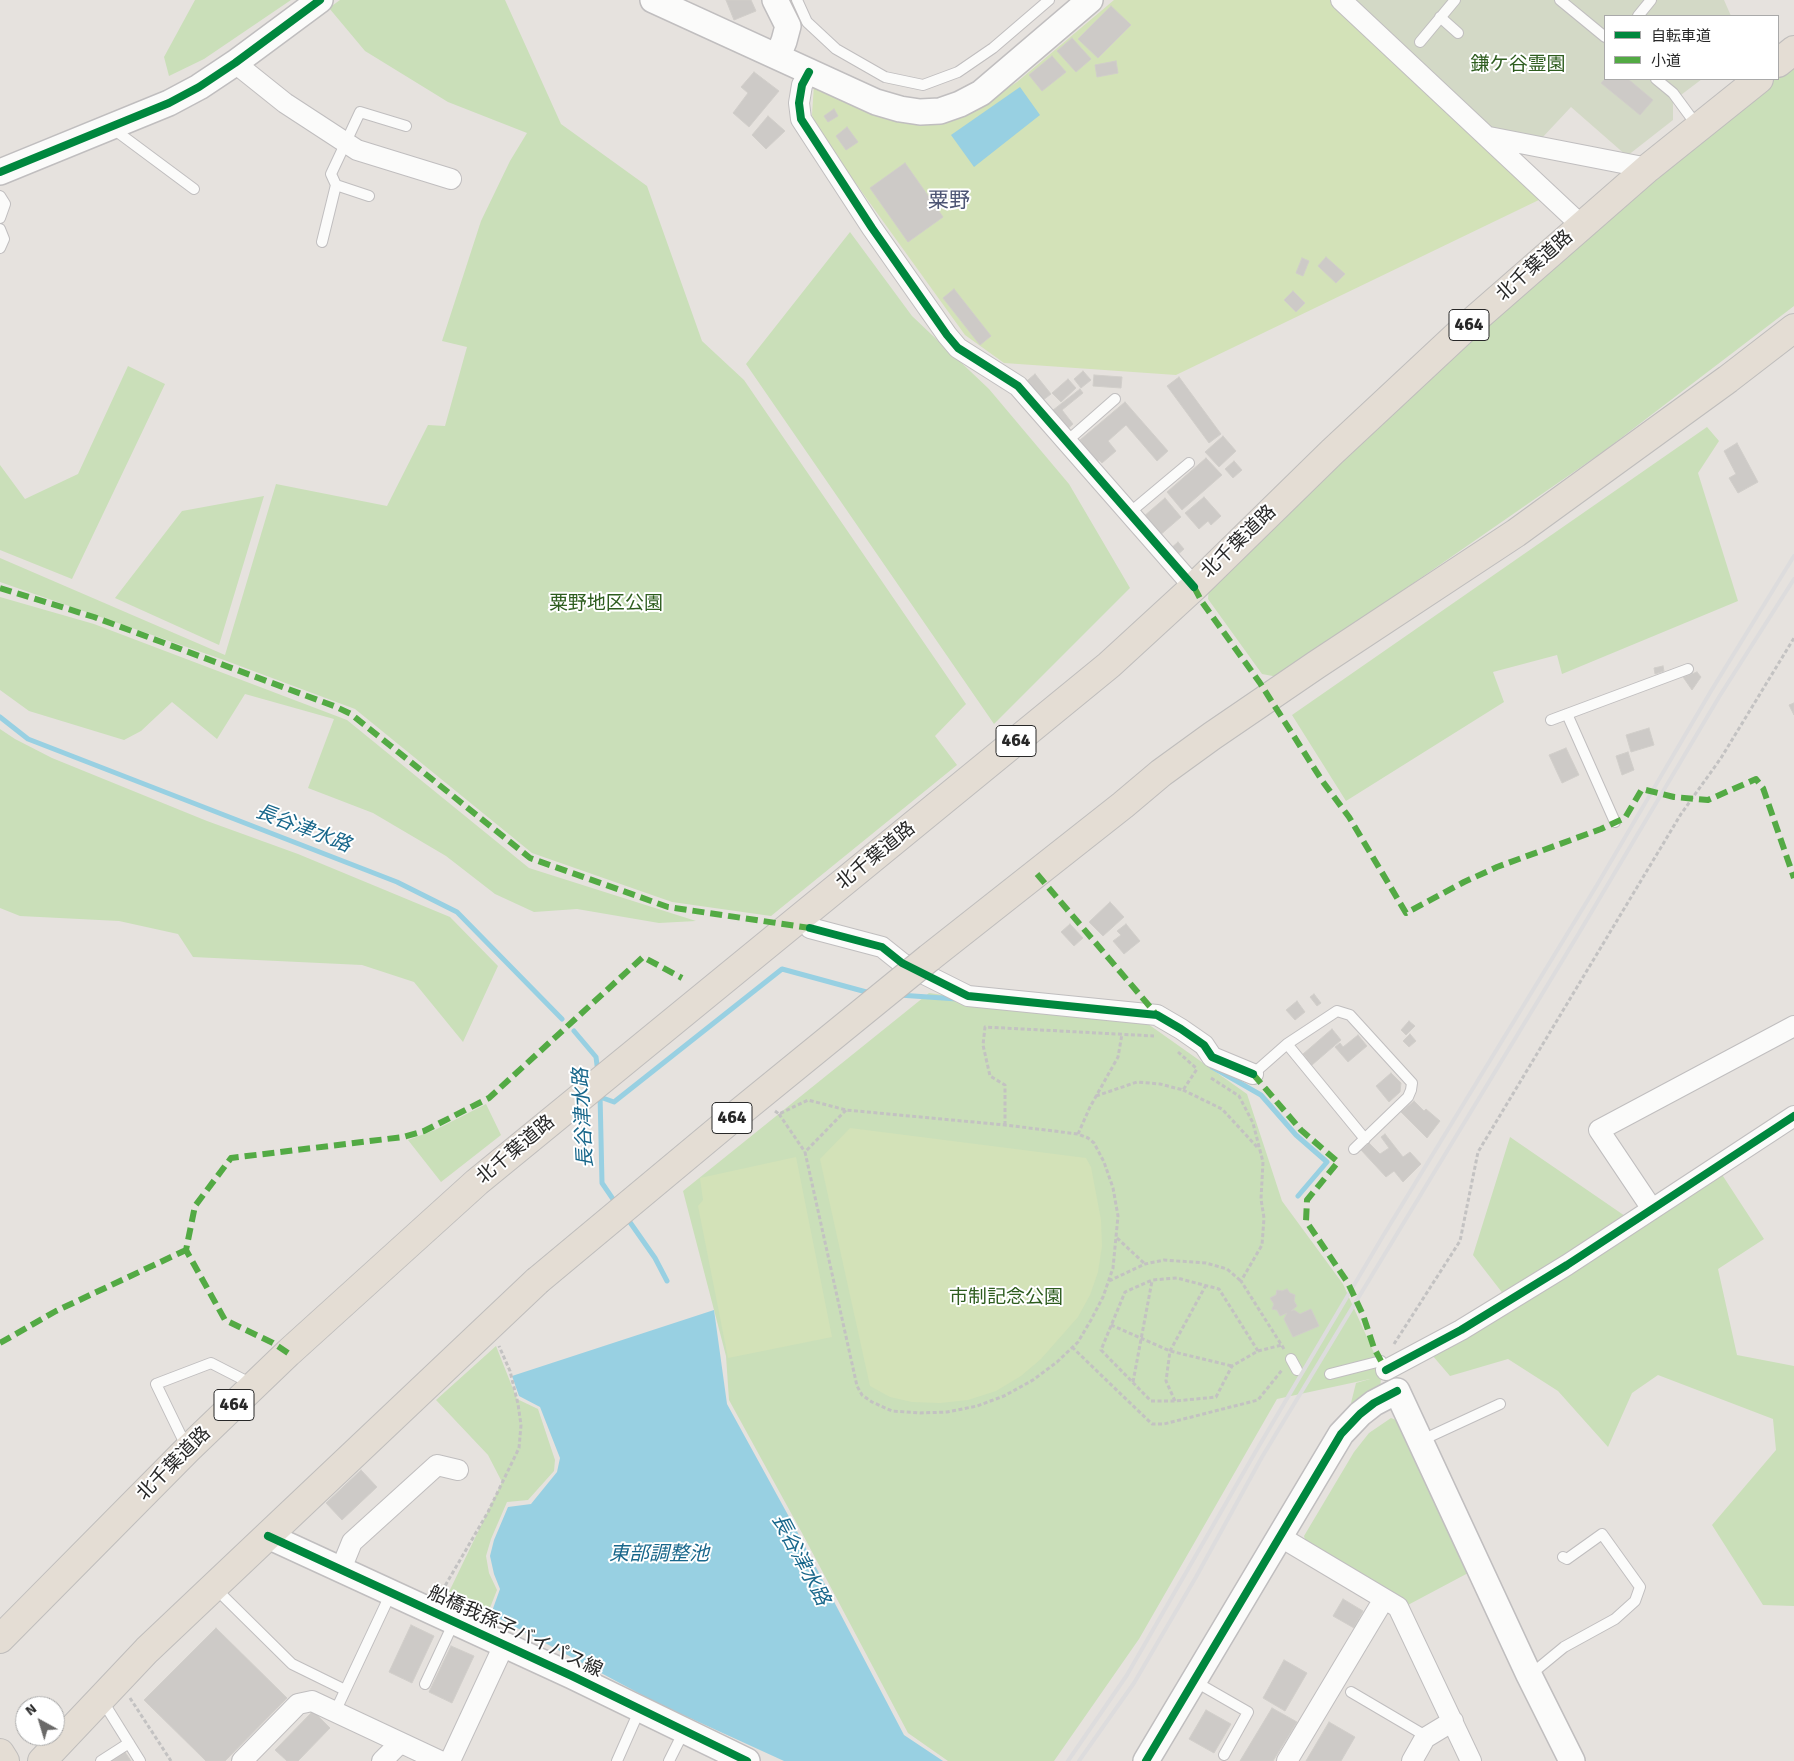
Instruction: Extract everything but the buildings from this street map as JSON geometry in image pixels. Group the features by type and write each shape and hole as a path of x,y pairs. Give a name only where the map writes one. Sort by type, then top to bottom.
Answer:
{"highway":[{"path":"1779,62 1794,50"},
{"name":"北千葉道路","path":"0,1639 188,1449 288,1353 477,1182 1108,665 1194,587 1332,452 1466,327 1648,168 1758,80"},
{"name":"464","path":"42,1761 147,1650 537,1281 735,1116 929,958 1123,805 1160,773 1316,665 1516,533 1705,396 1794,328"},
{"path":"0,1752 5,1761"}],"street":[{"path":"0,172 111,128 169,103 199,87 320,0"},
{"path":"653,0 876,102 900,109 920,112 940,111 960,104 980,93 1090,0"},
{"path":"776,0 788,26 778,56"},
{"path":"1341,0 1581,225"},
{"path":"235,62 285,103 357,150 451,179"},
{"path":"808,72 802,85 799,103 801,119 947,335 958,348 1018,386 1128,514 1194,587"},
{"path":"1489,137 1648,168"},
{"path":"810,928 882,947 902,964 968,996 1157,1015 1204,1045 1212,1057 1253,1074"},
{"path":"1652,1209 1599,1130 1794,1026"},
{"path":"1572,1761 1529,1675 1397,1391 1383,1366 1461,1330 1566,1265 1794,1116"},
{"path":"1146,1761 1341,1434 1374,1402 1397,1391"},
{"path":"341,1569 352,1542 437,1465 458,1470"},
{"name":"船橋我孫子バイパス線","path":"268,1536 504,1645 747,1761"},
{"path":"1279,1536 1398,1607 1471,1761"},
{"path":"1288,1761 1384,1599"},
{"path":"450,1761 504,1645"},
{"path":"242,1761 298,1704 312,1701 440,1761"},
{"path":"1412,1761 1425,1738 1453,1721"},
{"path":"382,1761 400,1743"}],"lane":[{"path":"797,0 807,22 836,49 885,77 922,85 958,72 993,48 1049,0"},
{"path":"1420,42 1455,0"},
{"path":"1560,0 1604,36"},
{"path":"1639,15 1651,0"},
{"path":"1440,17 1458,33"},
{"path":"1657,80 1673,93 1699,128"},
{"path":"322,242 336,185 331,174 360,112 406,126"},
{"path":"111,128 194,189"},
{"path":"336,185 369,196"},
{"path":"0,196 5,204 0,218"},
{"path":"0,228 4,239 0,248"},
{"path":"1066,442 1115,399"},
{"path":"1128,514 1189,463"},
{"path":"1551,720 1688,669"},
{"path":"1568,714 1615,822"},
{"path":"1253,1074 1287,1044 1337,1011 1350,1015 1412,1083 1408,1097 1354,1148"},
{"path":"1287,1044 1365,1139"},
{"path":"1290,1359 1297,1370"},
{"path":"188,1449 156,1384 211,1363 255,1385"},
{"path":"1330,1374 1383,1366"},
{"path":"1420,1441 1500,1404"},
{"path":"1529,1675 1564,1647 1615,1619 1635,1601 1640,1587 1602,1534 1567,1559 1563,1557"},
{"path":"214,1588 292,1664 345,1690"},
{"path":"335,1712 391,1592"},
{"path":"425,1684 455,1622"},
{"path":"1193,1681 1248,1712 1224,1755"},
{"path":"1351,1692 1419,1732 1425,1738"},
{"path":"102,1699 140,1761"},
{"path":"617,1761 640,1709"},
{"path":"669,1761 684,1731"},
{"path":"101,1761 113,1756 129,1743"}],"path":[{"path":"1383,1366 1460,1241 1478,1152 1681,814 1721,758 1794,638"},
{"path":"1006,1125 1005,1085 990,1076 983,1045 985,1027 1153,1036 1160,1040"},
{"path":"1078,1134 1096,1096 1118,1057 1122,1034"},
{"path":"1174,1048 1197,1069 1239,1096 1253,1123 1263,1162 1260,1199 1264,1218 1262,1246 1241,1281"},
{"path":"1183,1090 1197,1069"},
{"path":"1096,1096 1137,1082 1160,1084 1183,1090 1222,1109 1260,1149"},
{"path":"772,1110 779,1114 805,1152 857,1386 862,1395 892,1411 947,1412 977,1406 1004,1396 1033,1380 1057,1362 1078,1342 1103,1297 1109,1281 1113,1268 1118,1216 1113,1188 1104,1162 1094,1143 1088,1138 1078,1134 1006,1125 846,1110 808,1100 779,1114"},
{"path":"805,1152 846,1110"},
{"path":"1116,1238 1145,1264"},
{"path":"1072,1347 1152,1424 1164,1424 1258,1400 1290,1359 1241,1281 1227,1268 1206,1263 1164,1260 1145,1264 1109,1281"},
{"path":"1258,1350 1219,1289 1178,1278 1152,1280 1125,1292 1101,1350 1151,1401 1174,1401 1216,1397 1232,1366 1258,1350 1282,1345"},
{"path":"1133,1382 1152,1280"},
{"path":"1174,1401 1166,1381 1170,1351 1206,1285"},
{"path":"1111,1324 1170,1351 1232,1366"},
{"path":"442,1591 488,1512 519,1448 521,1424 518,1404 510,1371 497,1341"},
{"path":"129,1696 171,1761"}],"green space":[{"path":"195,0 291,0 204,59 169,76 164,57"},
{"name":"粟野地区公園","path":"340,0 505,0 561,124 647,186 702,341 744,380 966,704 935,736 957,765 771,916 672,902 532,853 355,709 224,660 0,582 0,558 225,655 276,484 387,506 428,425 445,426 467,347 442,341 481,221 510,161 527,133 448,102 365,51 329,8"},
{"path":"1114,0 1330,0 1543,198 1176,375 1004,363 965,335 818,131 812,115 814,84 885,119 938,122 958,119 1017,82"},
{"name":"鎌ケ谷霊園","path":"1350,0 1724,0 1731,15 1604,15 1604,80 1701,80 1673,101 1673,120 1627,156 1571,107 1541,139 1487,126"},
{"path":"1794,63 1794,306 1604,451 1278,677 1262,674 1208,599 1209,586 1355,441 1661,169 1774,80 1779,80 1779,75"},
{"path":"850,232 912,316 989,389 1069,484 1130,588 994,724 746,364"},
{"path":"128,366 165,384 72,579 0,550 0,465 25,499 78,474"},
{"path":"1707,427 1719,441 1698,473 1738,601 1562,674 1557,655 1493,672 1504,702 1346,801 1292,715"},
{"path":"264,496 219,645 115,598 182,511"},
{"path":"0,597 94,624 347,720 529,868 696,921 659,923 577,909 534,912 495,894 446,856 373,813 308,788 334,719 245,694 217,739 172,702 141,731 124,740 29,711 0,690"},
{"path":"0,729 52,758 207,821 298,854 450,917 498,966 463,1042 414,982 362,965 193,957 178,934 119,921 20,916 0,908"},
{"name":"市制記念公園","path":"929,993 1148,1024 1247,1094 1282,1201 1343,1284 1375,1355 1379,1377 1381,1377 1380,1390 1349,1411 1356,1383 1370,1379 1277,1399 1139,1639 1054,1761 948,1761 908,1733 729,1400 726,1356 683,1191"},
{"path":"486,1104 501,1135 441,1182 408,1140 435,1130"},
{"path":"850,1128 1086,1158 1091,1167 1101,1220 1102,1246 1098,1272 1090,1295 1078,1317 1041,1359 1021,1376 996,1391 968,1400 940,1403 912,1402 890,1397 870,1386 820,1159"},
{"path":"1510,1137 1625,1216 1719,1170 1764,1239 1718,1269 1737,1355 1794,1366 1794,1606 1763,1605 1712,1525 1776,1450 1773,1419 1658,1375 1632,1393 1608,1447 1558,1391 1508,1359 1450,1376 1432,1355 1511,1304 1473,1255"},
{"path":"796,1157 832,1337 728,1358 698,1206 703,1200 700,1178"},
{"path":"496,1346 517,1399 538,1409 555,1460 554,1471 528,1500 507,1502 491,1539 486,1556 489,1573 497,1590 488,1613 448,1594 502,1482 488,1455 436,1400"},
{"path":"1391,1418 1399,1421 1470,1572 1406,1606 1306,1543 1304,1536 1354,1452 1369,1433"}],"water":[{"path":"1020,87 1040,115 974,167 951,135"},
{"name":"東部調整池","path":"714,1310 727,1404 799,1535 904,1735 943,1761 784,1761 657,1703 491,1614 500,1589 490,1556 494,1540 508,1507 531,1504 557,1472 560,1458 540,1407 519,1396 512,1376"}],"waterway":[{"name":"長谷津水路","path":"0,717 28,739 397,882 457,912 562,1019"},
{"path":"600,1097 614,1102 782,969 870,993"},
{"path":"899,995 957,999"},
{"name":"長谷津水路","path":"574,1031 596,1057 598,1073"},
{"path":"1212,1067 1261,1095 1296,1135 1327,1162 1298,1196"},
{"name":"長谷津水路","path":"600,1094 602,1183 617,1205"},
{"name":"長谷津水路","path":"627,1218 655,1258 667,1281"}],"railway":[{"path":"1068,1761 1127,1675 1383,1236 1597,885 1711,691 1794,556"},
{"path":"1079,1761 1134,1683 1196,1577 1262,1457 1579,933 1719,697 1794,579"}],"marked path":[{"path":"1194,587 1202,602 1260,683 1323,782 1349,817 1406,913 1464,882 1497,867 1601,829 1625,818 1642,789 1674,797 1708,800 1756,779 1763,788 1794,878"},
{"path":"0,588 94,617 351,714 530,858 668,907 810,928"},
{"path":"1037,874 1157,1015"},
{"path":"288,1353 273,1343 225,1320 186,1250 195,1206 231,1158 403,1137 424,1131 489,1098 643,957 682,978"},
{"path":"1253,1074 1301,1130 1338,1162 1307,1200 1306,1221 1348,1283 1381,1361"},
{"path":"0,1343 56,1311 186,1250"}],"cycle path":[{"path":"0,172 169,103 199,87 235,63 320,0"},
{"path":"809,72 802,85 799,103 801,119 872,228 947,335 958,348 1018,386 1194,587"},
{"path":"810,928 882,947 902,963 968,996 1157,1015 1204,1045 1212,1057 1253,1074"},
{"path":"1386,1370 1461,1330 1567,1265 1794,1116"},
{"path":"1146,1761 1341,1434 1360,1414 1374,1403 1397,1391"},
{"path":"268,1536 572,1676 747,1761"}],"district":[{"name":"粟野","path":"949,201"}]}
